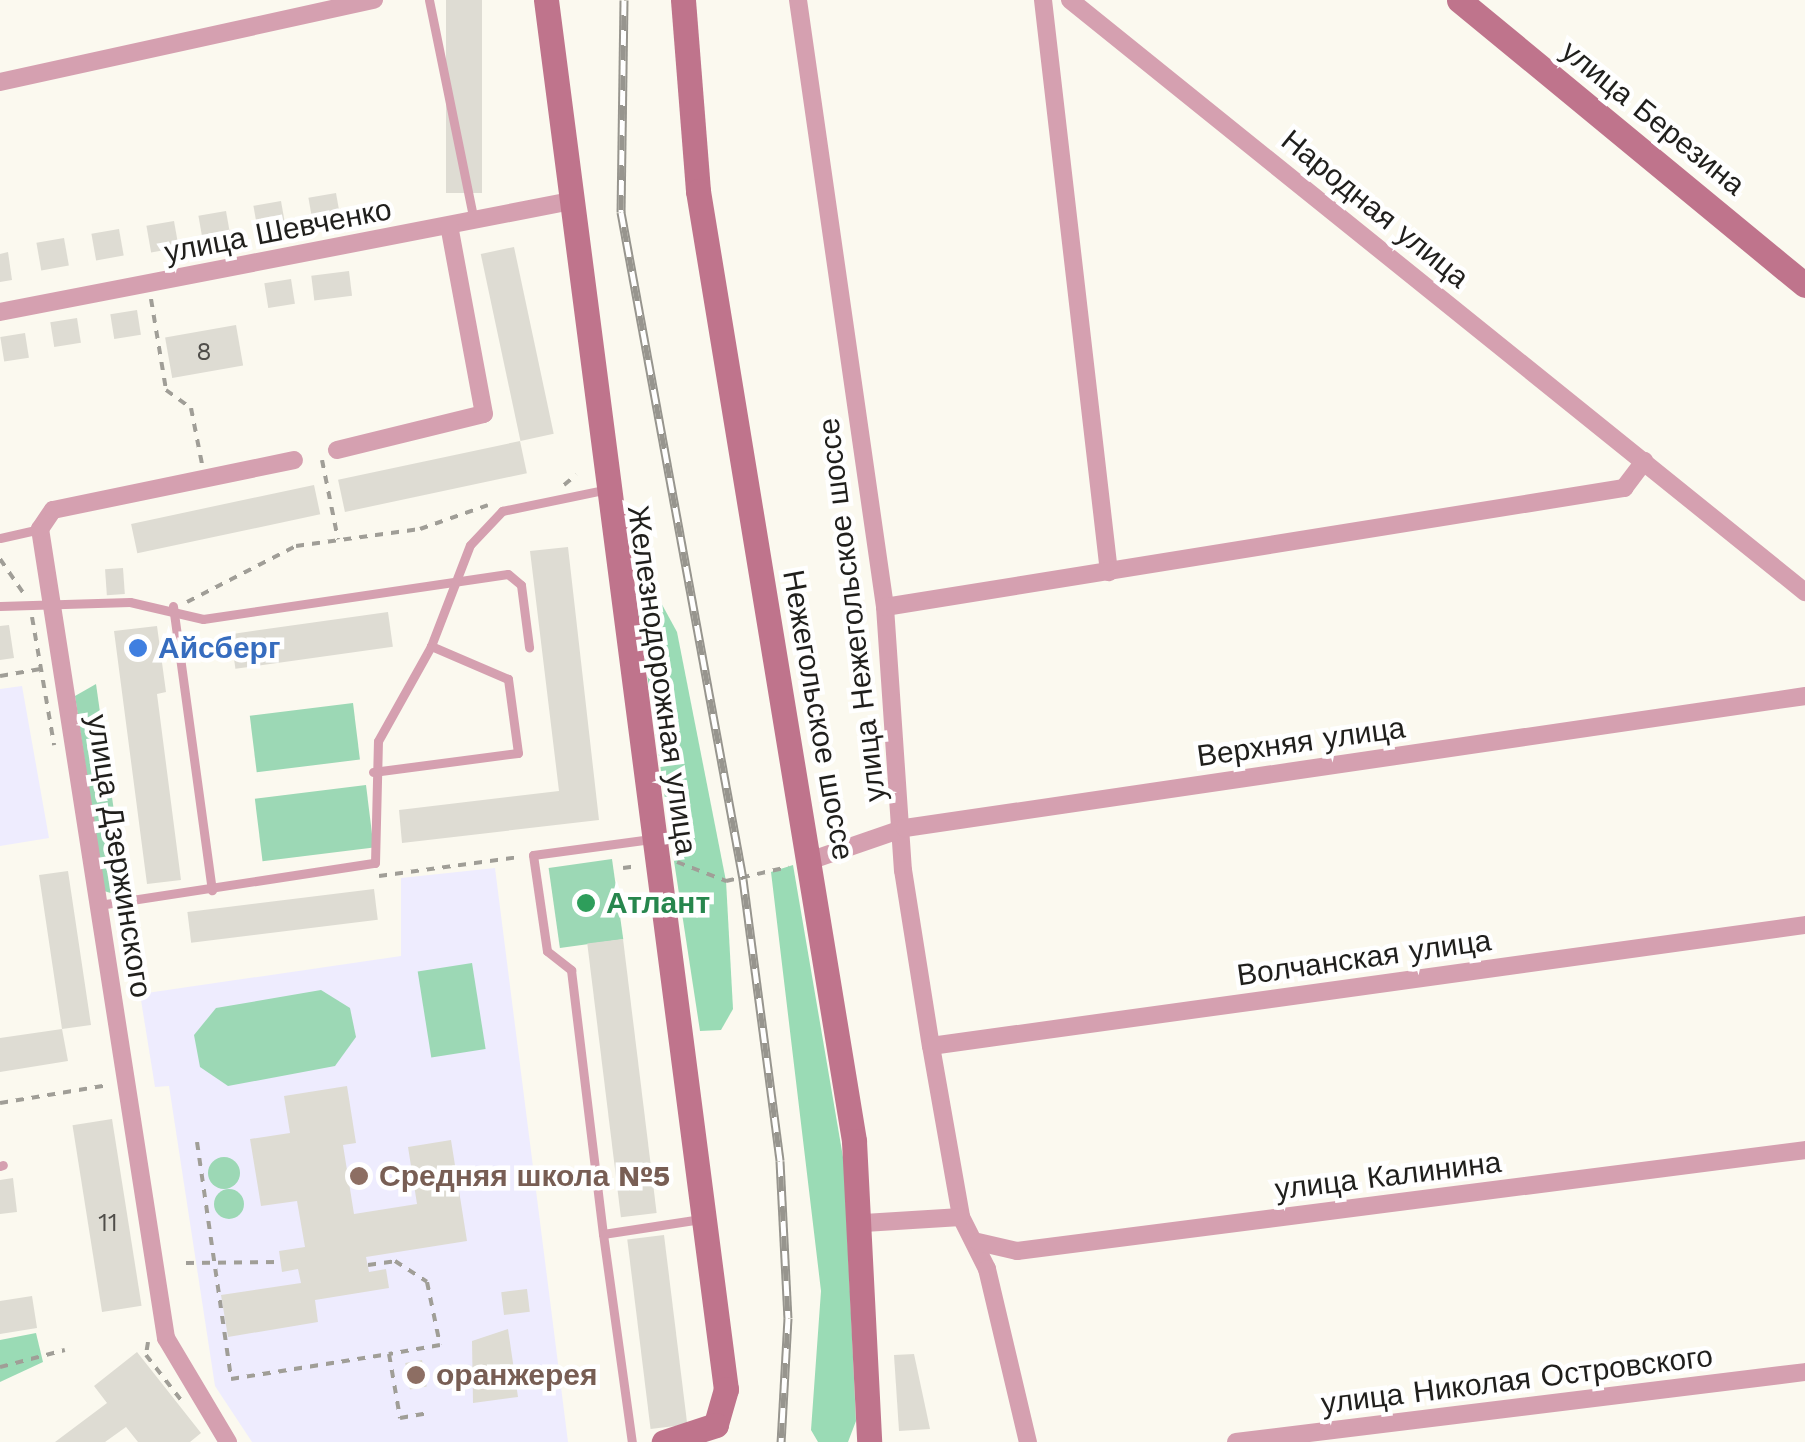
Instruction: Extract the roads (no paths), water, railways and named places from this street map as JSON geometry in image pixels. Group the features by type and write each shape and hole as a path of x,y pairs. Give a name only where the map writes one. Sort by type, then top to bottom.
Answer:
{"street":[{"path":"0,82 374,0"},
{"name":"Железнодорожная улица","path":"546,0 566,202 726,1389 716,1425 664,1442"},
{"name":"Нежегольское шоссе","path":"682,0 698,191 809,861 864,1223 869,1442"},
{"name":"улица Нежегольское шоссе","path":"798,0 885,607 930,1046 961,1217 978,1242 1028,1442"},
{"path":"1043,0 1109,572"},
{"name":"Народная улица","path":"1070,0 1805,592"},
{"name":"улица Березина","path":"1459,0 1805,285"},
{"name":"улица Шевченко","path":"0,312 449,226 473,216 566,202"},
{"path":"329,452 484,414 449,226"},
{"path":"40,530 52,510 294,460"},
{"path":"885,607 1624,488 1644,461"},
{"name":"улица Дзержинского","path":"40,530 166,1338 228,1442"},
{"name":"Верхняя улица","path":"809,861 905,828 1805,696"},
{"name":"Волчанская улица","path":"930,1046 1805,925"},
{"name":"улица Калинина","path":"978,1242 1017,1252 1805,1150"},
{"path":"864,1223 961,1217"},
{"name":"улица Николая Островского","path":"1236,1442 1805,1372"}],"lane":[{"path":"428,0 473,216"},
{"path":"99,905 375,863 373,772 378,741 430,646 460,581 470,544 502,512 604,490"},
{"path":"0,538 40,530"},
{"path":"0,606 52,599 173,606 202,619 460,581 516,577 528,647"},
{"path":"173,606 212,890"},
{"path":"373,772 518,753 508,680 430,646"},
{"path":"632,1442 571,970 547,951 533,855 653,851"},
{"path":"604,1234 703,1219"}],"railway":[{"path":"624,0 621,212 743,879 780,1161 788,1318 781,1442"}],"place":[{"name":"Айсберг","path":"138,648"},
{"name":"Атлант","path":"586,903"},
{"name":"Средняя школа №5","path":"359,1176"},
{"name":"оранжерея","path":"416,1375"}]}
